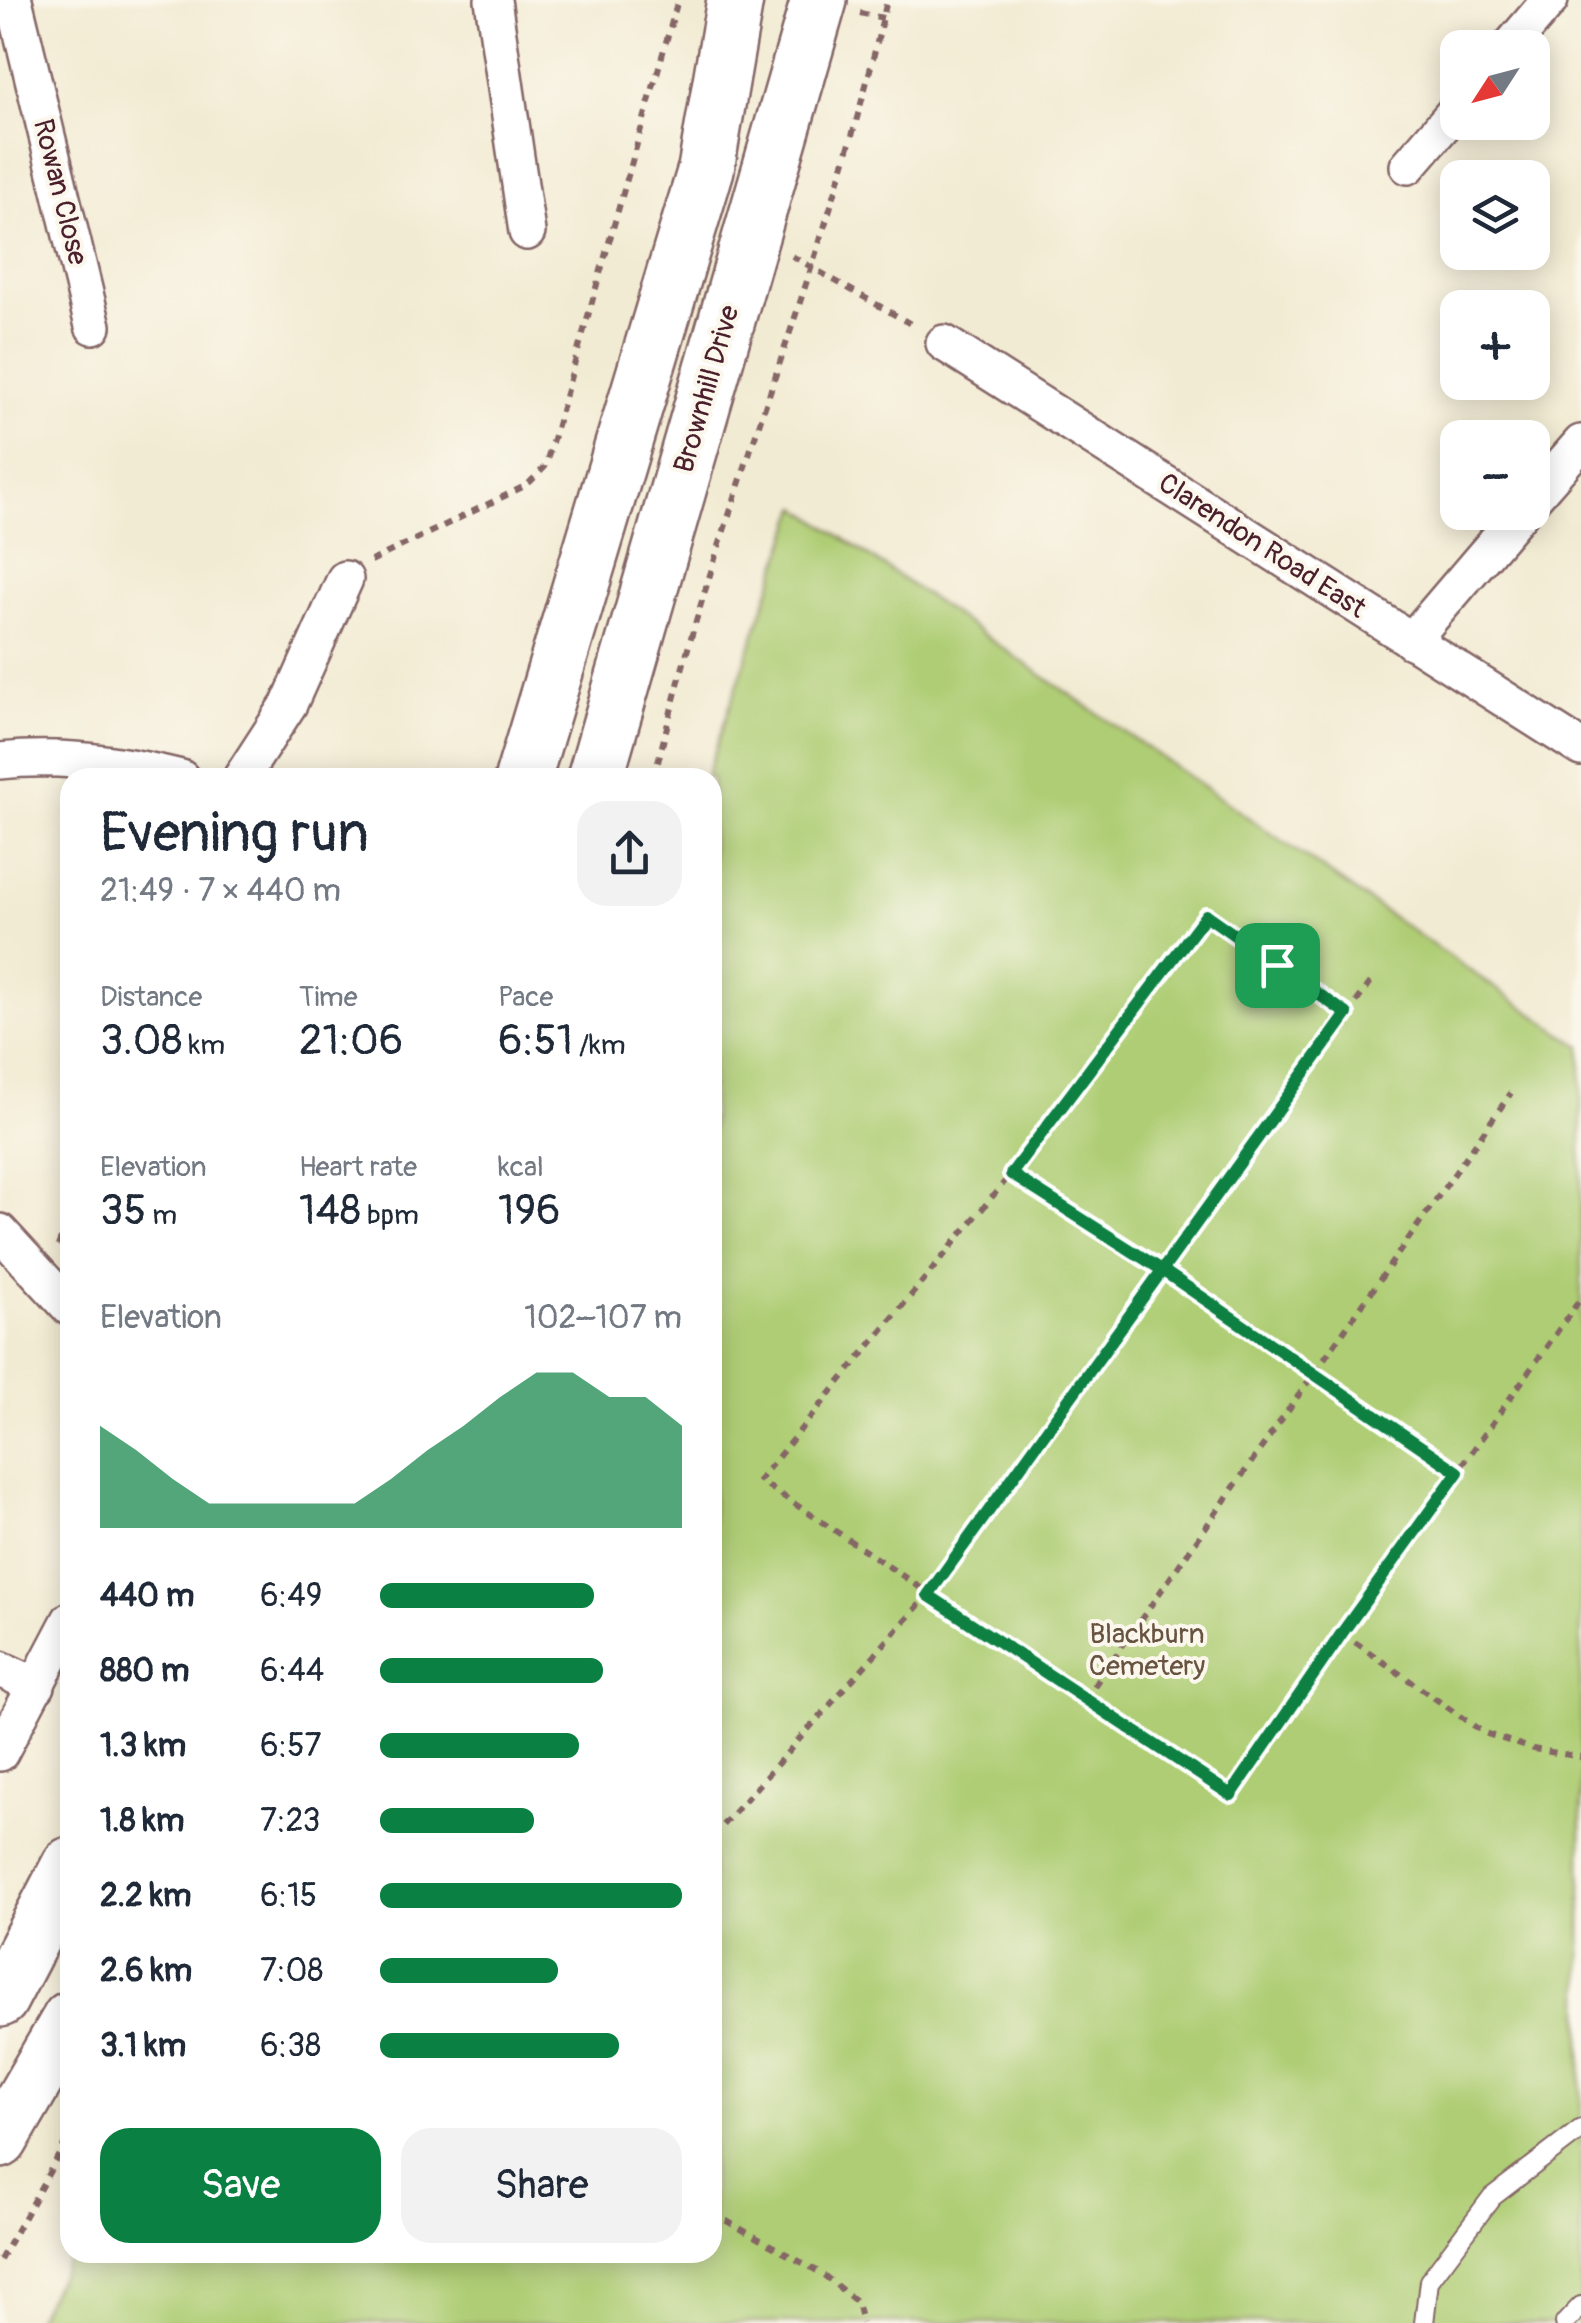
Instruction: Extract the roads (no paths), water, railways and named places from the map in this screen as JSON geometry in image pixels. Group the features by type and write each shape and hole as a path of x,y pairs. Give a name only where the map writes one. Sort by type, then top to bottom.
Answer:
{"highway":[{"path":"526,768 706,169 735,0"},
{"name":"Brownhill Drive","path":"597,768 820,0"},
{"path":"0,1999 60,1883"},
{"path":"0,2140 60,2036"}],"street":[{"name":"Rowan Close","path":"14,0 93,326"},
{"path":"493,0 526,232"},
{"path":"1524,30 1550,0"},
{"path":"1408,166 1440,129"},
{"name":"Clarendon Road East","path":"944,343 1581,748"},
{"path":"1550,479 1581,443"},
{"path":"1411,641 1506,530"},
{"path":"247,768 289,704 345,579"},
{"path":"0,761 87,760 129,768"},
{"path":"0,1232 60,1297"},
{"path":"0,1754 60,1640"},
{"path":"0,1669 37,1686"}],"lane":[{"path":"1424,2323 1429,2281 1492,2197 1581,2129"},
{"path":"1565,2323 1581,2306"}],"park label":[{"name":"Blackburn Cemetery","path":"1147,1650"}]}
